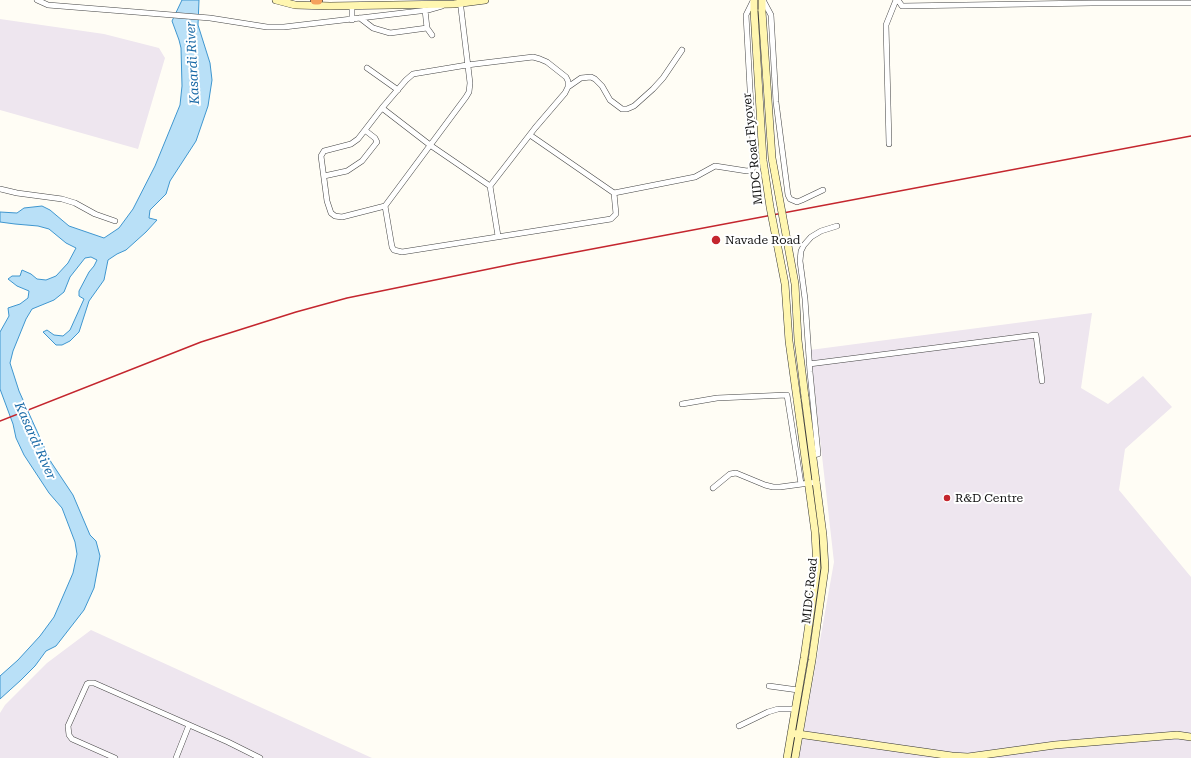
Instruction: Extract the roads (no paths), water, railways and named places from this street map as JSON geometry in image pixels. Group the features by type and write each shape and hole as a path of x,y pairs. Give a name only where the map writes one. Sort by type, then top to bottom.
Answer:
{"main road":[{"path":"276,0 295,5 352,6 450,4 460,1 485,0"},
{"name":"MIDC Road Flyover","path":"754,0 763,160 770,207 785,284 797,402"},
{"name":"MIDC Road Flyover","path":"762,0 772,158 795,284 798,340 805,399"},
{"path":"797,402 805,399"},
{"name":"MIDC Road","path":"795,758 819,614 825,568 823,534 805,399"},
{"name":"MIDC Road","path":"787,758 794,709 809,628 817,568 816,540 805,484 797,402"},
{"path":"791,733 968,757 1062,744 1177,735 1191,737"}],"street":[{"path":"37,0 48,5 210,18 267,27 284,27 352,20 425,10 450,4"},
{"path":"530,135 614,193 695,177 714,166 747,171 752,170 754,162 746,14 754,0"},
{"path":"762,0 771,15 776,102 788,195 790,199 797,202 823,190"},
{"path":"889,144 886,26 897,0 902,6 1191,3"},
{"path":"460,1 467,65 470,83 466,97 385,206 342,217 335,216 330,210 327,201 321,156 324,151 356,142 366,131 382,108 410,76 413,74 467,65 533,57 540,59 547,62 566,77 568,81 566,93 530,135 490,186"},
{"path":"352,6 352,20"},
{"path":"425,10 427,28 432,35"},
{"path":"360,18 373,28 390,33 427,28"},
{"path":"568,87 581,78 591,77 602,86 610,100 622,108 627,109 634,106 663,78 682,50"},
{"path":"367,68 398,90"},
{"path":"382,108 430,145 490,186 498,236"},
{"path":"324,176 347,171 362,161 377,142 375,138 366,131"},
{"path":"0,189 17,193 62,199 75,203 95,214 115,221"},
{"path":"385,206 392,247 397,251 402,252 611,218 616,214 614,193"},
{"path":"813,455 818,454 809,364 805,300 800,262 801,251 811,237 821,231 837,226"},
{"path":"809,364 1036,335 1042,381"},
{"path":"682,404 717,398 787,395 805,484"},
{"path":"713,488 730,474 736,473 773,487 816,482"},
{"path":"115,758 72,738 69,735 68,726 88,683 94,683 260,758"},
{"path":"769,686 798,690"},
{"path":"739,726 768,712 778,709 794,709"},
{"path":"176,758 189,725"}],"water":[{"name":"Kasardi River","path":"182,0 199,0 198,25 210,63 212,80 208,106 196,141 170,181 166,194 150,210 149,218 157,220 126,250 108,260 104,280 89,301 79,332 70,341 62,345 56,345 43,332 47,330 54,335 63,336 70,330 84,299 79,296 79,291 97,260 91,257 85,258 70,277 64,292 54,300 32,309 26,319 13,351 10,363 19,391 51,462 73,495 90,535 96,541 100,556 94,588 84,610 56,646 46,651 35,666 0,699 0,676 18,660 40,636 54,617 73,573 77,554 75,542 62,508 49,493 24,455 16,438 13,424 0,389 0,332 9,316 8,308 20,304 28,298 29,291 17,286 8,279 12,276 20,276 22,270 31,274 37,279 46,280 56,276 68,263 76,248 66,243 49,229 38,226 0,222 0,212 17,213 24,208 42,206 50,210 69,226 104,238 119,228 133,209 155,166 180,105 182,86 181,48 172,21"}],"railway":[{"path":"0,421 201,342 296,312 347,298 518,263 1191,136"}],"place":[{"name":"Navade Road","path":"716,240"},
{"name":"R&D Centre","path":"947,498"}]}
